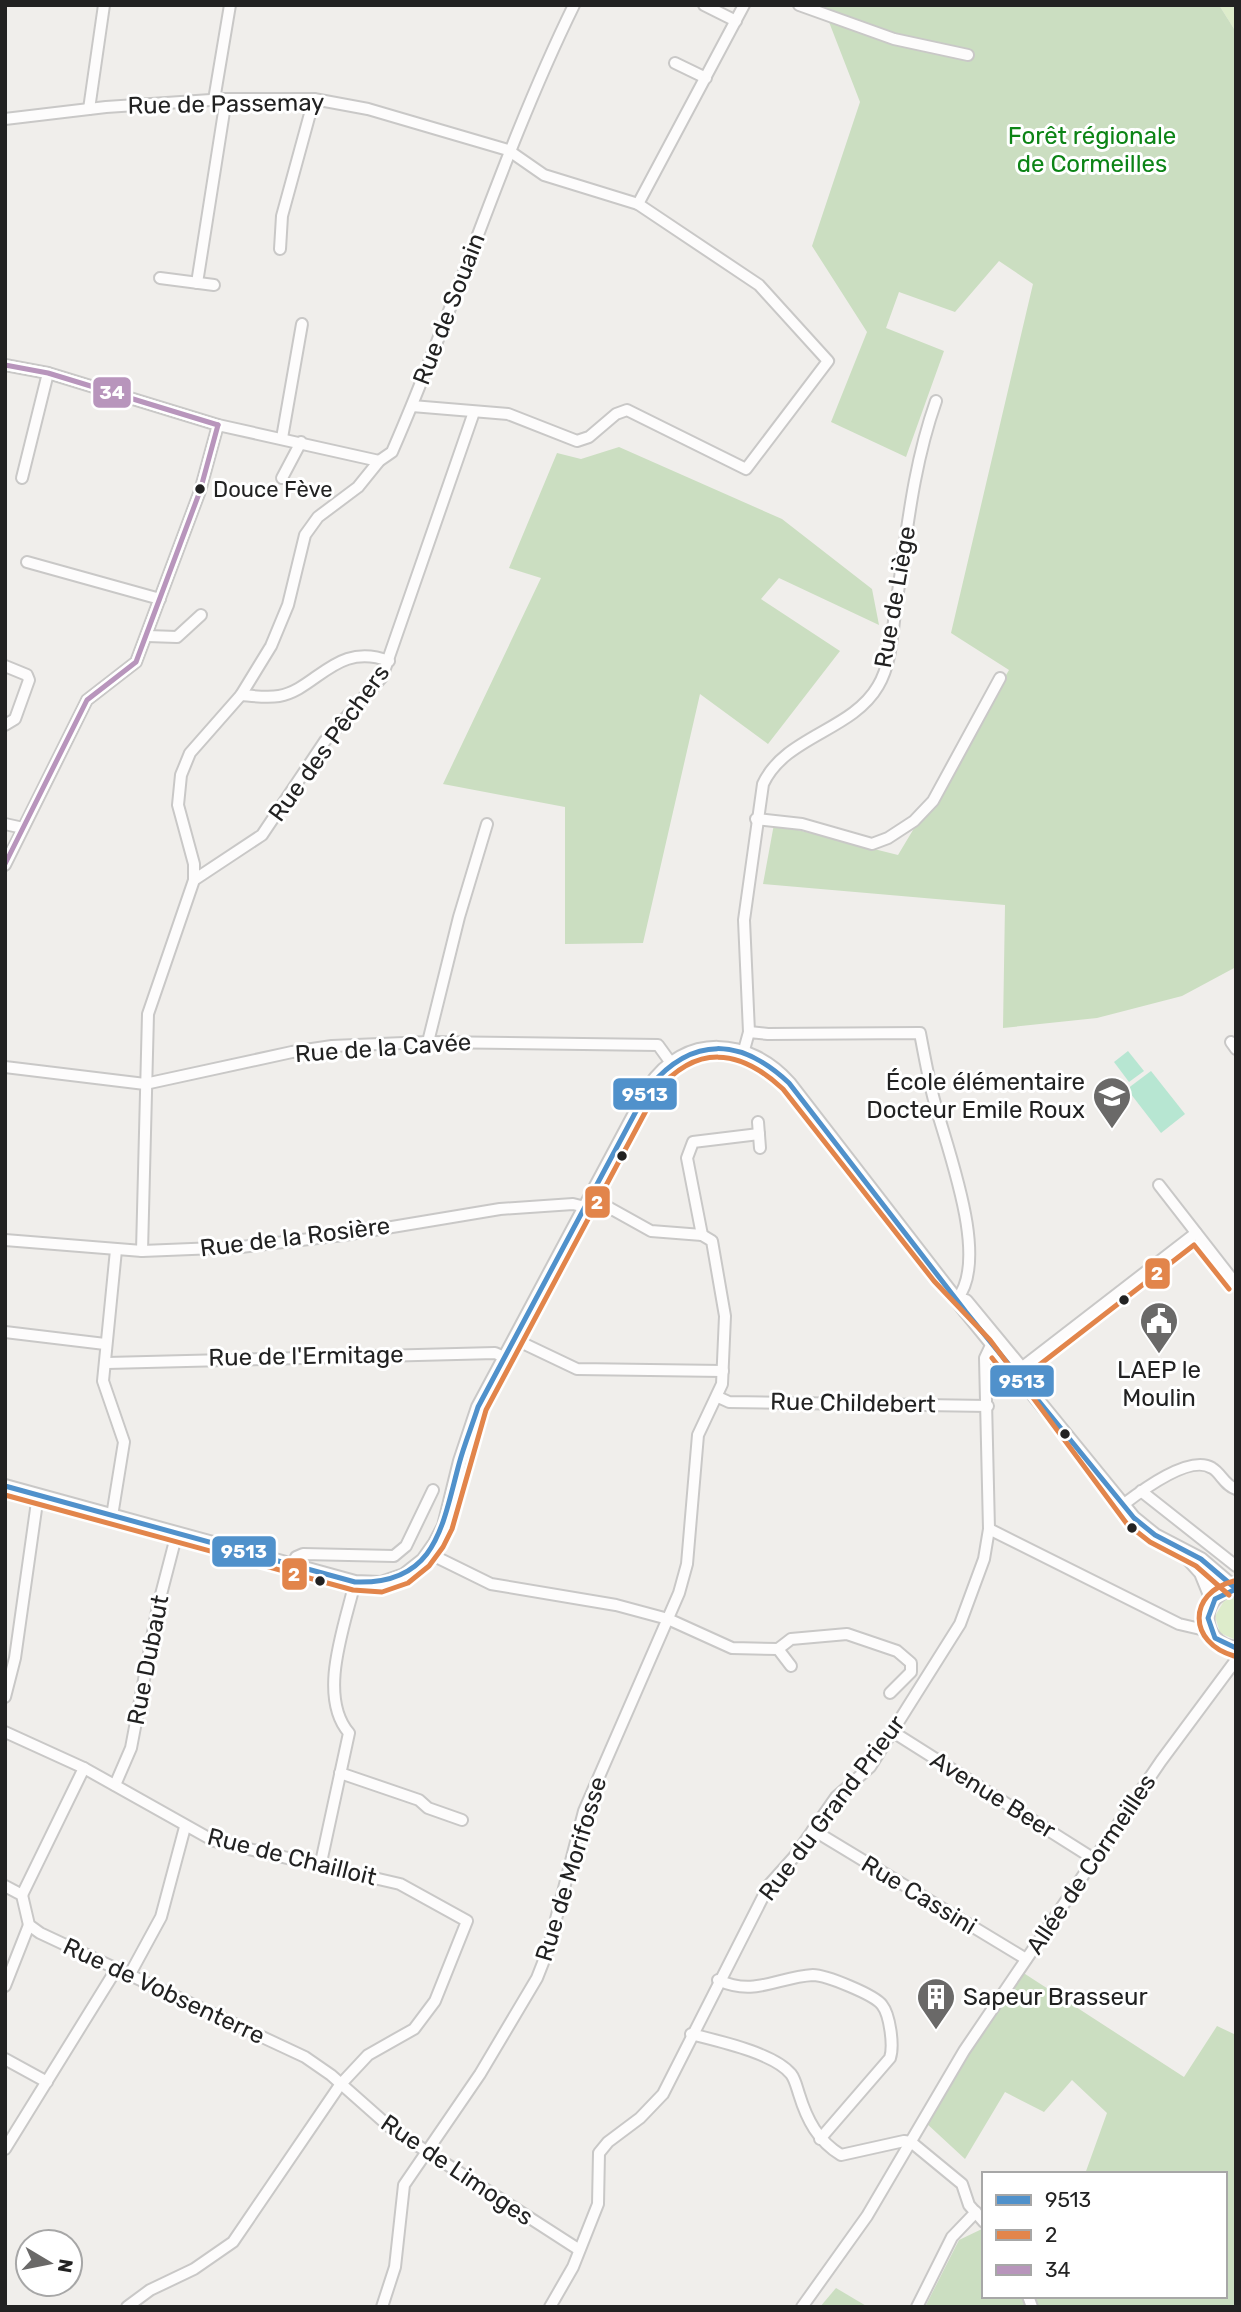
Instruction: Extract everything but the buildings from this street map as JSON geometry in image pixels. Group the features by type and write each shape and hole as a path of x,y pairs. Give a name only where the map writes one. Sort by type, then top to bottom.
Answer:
{"street":[{"path":"89,109 104,5"},
{"path":"214,100 230,5"},
{"name":"Rue de Souain","path":"194,880 194,864 178,805 181,775 190,753 241,695 271,646 288,605 305,535 318,517 358,487 379,461 392,452 412,406 508,150 573,5"},
{"path":"704,5 736,21"},
{"path":"638,204 744,5"},
{"path":"799,5 894,39 968,55"},
{"path":"675,63 706,78"},
{"path":"197,283 226,99"},
{"name":"Rue de Passemay","path":"5,119 89,109 226,99 314,99 355,105 508,150 544,175 638,204 759,285 828,361 746,470 626,410 589,437 577,441 508,414 474,412"},
{"path":"280,249 282,216 314,99"},
{"path":"160,278 214,285"},
{"path":"282,438 302,324"},
{"path":"5,365 48,373 218,425 379,461"},
{"path":"22,478 48,373"},
{"name":"Rue de Liège","path":"749,1032 744,920 763,784 772,767 867,704 886,670 920,447 936,401"},
{"path":"412,406 474,412"},
{"name":"Rue des Pêchers","path":"194,880 262,835 325,741 382,677 474,412"},
{"path":"5,865 87,700 135,662 200,491 218,425"},
{"path":"282,478 301,442"},
{"path":"27,562 160,599"},
{"path":"147,636 177,637 201,615"},
{"path":"241,695 280,696 328,666 349,659 380,657 389,661"},
{"path":"5,666 27,676 29,680 15,719 5,725"},
{"path":"756,819 802,824 872,844 888,838 914,821 933,801 1000,678"},
{"path":"5,824 23,828"},
{"path":"428,1042 459,917 487,824"},
{"path":"142,1251 148,1014 194,880"},
{"path":"744,1050 749,1032 919,1033 934,1098 964,1202 968,1280 959,1297"},
{"name":"Rue de la Cavée","path":"5,1068 145,1084 312,1048 428,1042 658,1045 671,1063"},
{"path":"5,1486 355,1582 374,1584 391,1581 411,1570 428,1553 444,1526 475,1415 649,1087 671,1063 708,1049 744,1050 765,1060 789,1083 959,1297 979,1328 993,1338"},
{"path":"758,1122 760,1148"},
{"name":"Rue de Morifosse","path":"382,2307 395,2267 404,2185 480,2074 537,1978 548,1950 584,1811 668,1619 687,1564 698,1435 718,1397 723,1371 725,1316 712,1241 702,1235 687,1158 693,1142 759,1134"},
{"path":"1159,1185 1236,1284"},
{"path":"587,1202 651,1231 672,1235 702,1235"},
{"name":"Rue de la Rosière","path":"5,1240 142,1251 241,1247 305,1240 500,1209 587,1202"},
{"path":"1015,1366 1196,1233"},
{"path":"112,1516 124,1443 103,1381 107,1363 105,1344 116,1250"},
{"path":"959,1297 974,1309 993,1338 1144,1527 1180,1550 1201,1559 1235,1588"},
{"path":"5,1332 105,1344"},
{"name":"Rue du Grand Prieur","path":"550,2307 573,2267 598,2204 599,2153 663,2094 718,1980 769,1885 836,1797 870,1766 960,1624 984,1559 989,1529 985,1358 993,1338"},
{"path":"514,1339 577,1369 723,1371"},
{"name":"Rue de l'Ermitage","path":"107,1363 318,1355 495,1353 504,1357"},
{"name":"Rue Childebert","path":"718,1397 729,1402 988,1406"},
{"path":"1124,1504 1156,1481 1200,1465 1214,1469 1228,1486 1236,1489"},
{"path":"293,1565 296,1557 303,1554 394,1556 406,1546 433,1490"},
{"path":"1141,1491 1236,1566"},
{"path":"5,1697 15,1658 38,1495"},
{"path":"989,1529 1179,1625 1209,1631 1230,1647 1225,1672"},
{"name":"Rue Dubaut","path":"115,1785 131,1748 158,1606 177,1533"},
{"path":"1180,1550 1200,1573 1212,1601"},
{"path":"428,1553 491,1584 577,1597 668,1619 732,1648 778,1649 791,1639 846,1634 897,1651 912,1668 890,1693"},
{"path":"320,1867 349,1733 335,1712 333,1686 355,1582"},
{"path":"1209,1631 1207,1612 1212,1601 1220,1593 1235,1588"},
{"path":"778,1649 791,1666"},
{"name":"Allée de Cormeilles","path":"802,2307 867,2216 953,2066 1094,1859 1236,1660"},
{"path":"902,1681 919,1690"},
{"name":"Rue de Chailloit","path":"5,1732 84,1768 214,1841 400,1884 467,1921 435,2001 414,2029 369,2055 340,2085"},
{"name":"Avenue Beer","path":"893,1732 1094,1859"},
{"path":"5,1986 29,1925 22,1895 84,1768"},
{"path":"340,1773 419,1800 428,1808 461,1820"},
{"path":"130,1974 161,1917 185,1827"},
{"name":"Rue Cassini","path":"813,1830 1026,1959"},
{"path":"5,1886 22,1895"},
{"name":"Rue de Vobsenterre","path":"29,1925 305,2057 340,2085"},
{"path":"5,2149 117,1968"},
{"path":"718,1980 737,1987 751,1988 814,1975 874,1998 885,2009 892,2050 890,2058 820,2139"},
{"path":"691,2034 765,2058 792,2075 806,2114 820,2139 830,2149 846,2156 904,2141 911,2142 962,2184 969,2205 982,2220"},
{"path":"5,2059 47,2082"},
{"path":"127,2307 150,2290 194,2269 233,2242 340,2085"},
{"name":"Rue de Limoges","path":"340,2085 392,2129 425,2152 578,2249"},
{"path":"917,2307 952,2237 976,2212"}],"green space":[{"name":"Forêt régionale de Cormeilles","path":"807,5 1219,5 1236,32 1236,967 1182,996 1097,1018 1003,1028 1005,905 763,884 774,824 898,855 1009,670 951,633 1033,284 999,261 955,312 899,292 886,328 944,351 906,457 831,422 867,332 812,246 860,102 829,22"},
{"path":"1219,5 1236,5 1236,32"},
{"path":"619,447 782,519 872,589 879,625 779,578 761,599 840,651 768,744 700,694 643,943 565,944 565,807 443,784 541,578 509,568 557,453 581,459"},
{"path":"1128,1051 1144,1071 1129,1082 1114,1062"},
{"path":"1151,1071 1185,1114 1161,1133 1127,1089"},
{"path":"1236,1597 1236,1640 1220,1633 1215,1616 1224,1601"},
{"path":"1022,1972 1184,2077 1217,2026 1236,2035 1236,2307 925,2307 959,2240 982,2229 982,2298 1227,2298 1227,2172 1086,2172 1107,2113 1072,2080 1044,2112 1005,2092 965,2159 925,2122"},
{"path":"836,2288 868,2307 820,2307"}],"transit line":[{"name":"34","path":"5,365 48,373 218,425"},
{"name":"34","path":"5,864 87,700 136,662 200,491 218,425"},
{"name":"9513","path":"5,1486 355,1582 382,1580 403,1574 419,1563 431,1548 440,1530 478,1407 649,1087 683,1058 700,1051 717,1049 753,1057 789,1083 966,1312 1134,1518 1155,1535 1201,1559 1235,1588"},
{"name":"2","path":"5,1495 353,1590 382,1592 408,1583 429,1566 443,1547 452,1529 486,1410 656,1092 671,1076 687,1066 702,1059 718,1057 750,1065 783,1089 934,1281 990,1340 1127,1524 1150,1542 1196,1566 1229,1595"},
{"name":"2","path":"992,1358 1004,1373 1025,1376 1194,1245 1229,1289"},
{"name":"2","path":"1234,1581 1219,1587 1208,1596 1201,1607 1199,1618 1201,1630 1208,1640 1219,1650 1234,1656"},
{"name":"9513","path":"1236,1589 1215,1599 1208,1618 1215,1638 1236,1648"}],"place":[{"name":"Douce Fève","path":"200,489"},
{"name":"École élémentaire Docteur Emile Roux","path":"1112,1130"},
{"name":"LAEP le Moulin","path":"1159,1355"},
{"name":"Sapeur Brasseur","path":"936,2031"}]}
